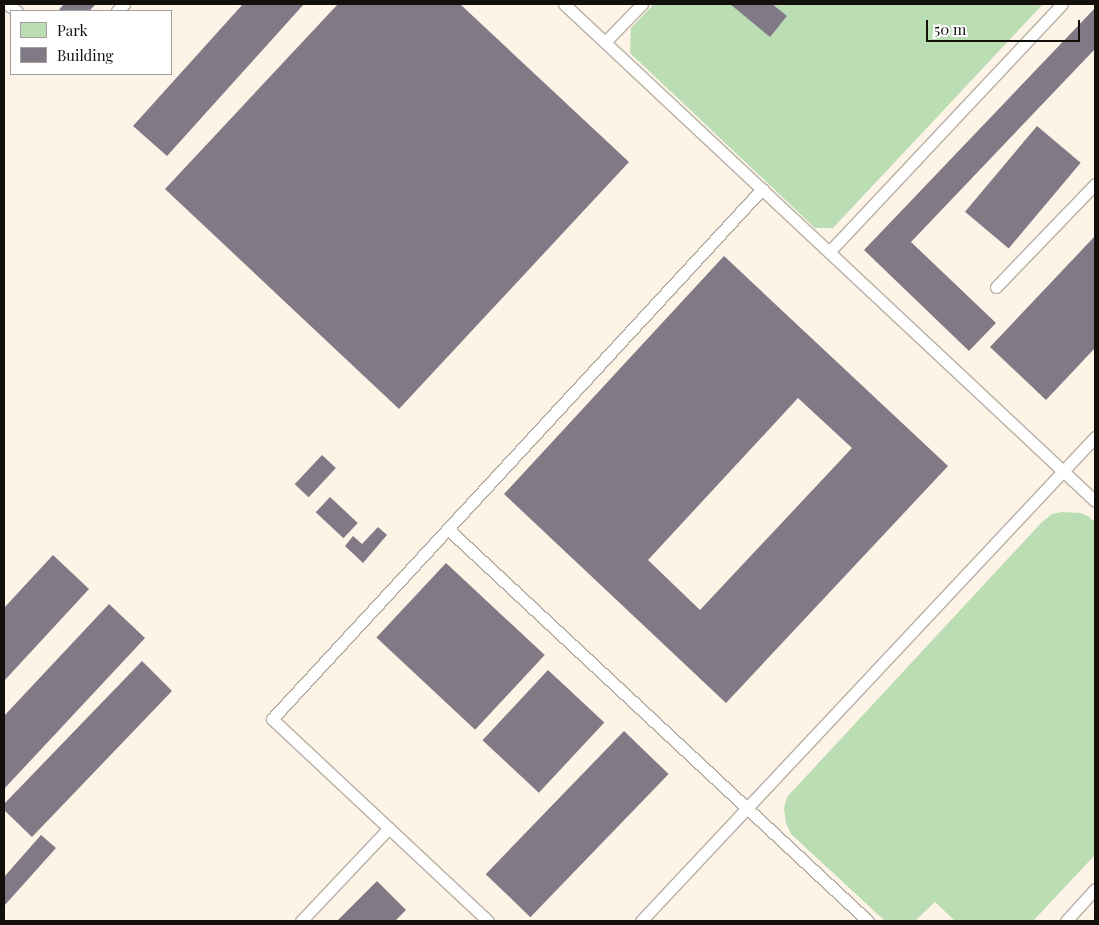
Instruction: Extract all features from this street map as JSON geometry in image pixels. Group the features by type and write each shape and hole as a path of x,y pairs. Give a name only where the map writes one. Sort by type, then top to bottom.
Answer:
{"lane":[{"path":"564,4 1095,501"},
{"path":"605,42 642,4"},
{"path":"829,252 1062,4"},
{"path":"996,287 1095,184"},
{"path":"488,921 272,719 762,189"},
{"path":"641,921 1095,437"},
{"path":"448,529 868,921"},
{"path":"301,921 389,828"},
{"path":"1066,921 1095,889"}],"green space":[{"path":"654,4 1043,4 833,228 815,228 630,53 631,28"},
{"path":"1062,512 1080,513 1088,516 1095,522 1095,855 1033,921 955,921 935,902 915,921 885,921 791,834 786,823 784,808 787,797 1041,523 1052,514"}],"building":[{"path":"64,4 96,4 90,10 59,10"},
{"path":"243,4 304,4 167,156 133,126"},
{"path":"338,4 460,4 629,162 399,409 165,189"},
{"path":"730,4 772,4 787,16 770,37"},
{"path":"1095,8 1095,49 911,242 996,323 969,351 864,250"},
{"path":"1037,126 1081,163 1009,248 965,212"},
{"path":"1095,236 1095,348 1046,400 990,347"},
{"path":"724,256 948,466 726,703 504,494","holes":["798,398 852,448 700,610 648,560"]},
{"path":"322,455 336,468 309,497 295,484"},
{"path":"330,497 358,523 343,538 316,512"},
{"path":"378,527 387,535 363,563 345,546 353,536 362,544"},
{"path":"53,555 89,589 4,681 4,608"},
{"path":"446,563 545,655 475,730 376,638"},
{"path":"109,604 145,638 4,789 4,716"},
{"path":"142,661 172,691 32,837 4,810 4,804"},
{"path":"548,670 604,723 539,793 483,740"},
{"path":"624,731 669,774 530,917 486,874"},
{"path":"41,835 56,848 4,906 4,877"},
{"path":"377,881 406,910 395,921 337,921"}]}
